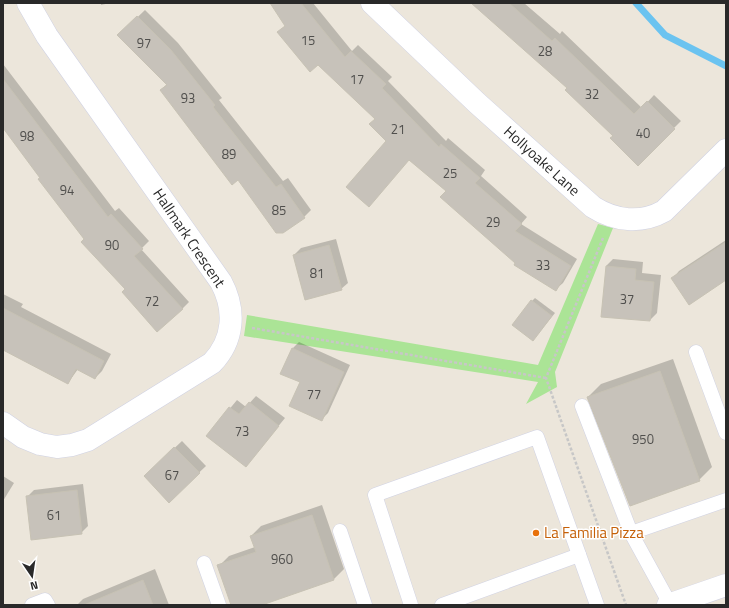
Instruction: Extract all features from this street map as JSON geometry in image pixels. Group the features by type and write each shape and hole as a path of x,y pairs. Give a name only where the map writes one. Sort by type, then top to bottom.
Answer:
{"street":[{"name":"Hallmark Crescent","path":"3,423 23,437 40,444 64,446 88,440 212,363 226,344 230,324 230,304 221,282 47,36 28,3"},
{"name":"Hollyoake Lane","path":"372,3 477,103 576,192 593,207 611,217 639,219 657,216 664,212 726,150"},
{"path":"669,605 726,585"}],"lane":[{"path":"696,352 726,433"},
{"path":"582,406 631,533 669,605"},
{"path":"411,605 375,495 537,437 597,605"},
{"path":"631,533 726,500"},
{"path":"340,531 365,605"},
{"path":"442,605 579,555"},
{"path":"204,563 218,605"},
{"path":"32,605 45,600 48,605"}],"path":[{"path":"611,217 546,378 626,605"},
{"path":"230,324 546,378"}],"green space":[{"path":"598,224 613,228 555,372 557,387 526,404 538,382 244,336 247,315 538,365"}],"building":[{"path":"270,3 301,3 345,57 351,51 386,84 382,88 439,147 441,144 480,178 475,183 522,224 515,231 571,266 556,291 514,265 515,263 440,197 446,191 409,160 369,207 346,187 386,141 369,124 375,119 318,65 310,72 277,32 285,26"},
{"path":"471,3 509,3 552,41 555,38 634,114 647,101 675,129 638,166 610,138 613,136 565,90 567,88"},
{"path":"137,16 171,50 215,105 213,107 276,187 281,184 305,218 283,233 276,233 238,180 232,185 160,90 167,85 117,35"},
{"path":"3,79 108,217 111,214 143,249 134,256 183,309 157,332 122,292 125,289 81,242 84,239 38,179 40,178 3,128"},
{"path":"726,242 726,280 689,305 671,278"},
{"path":"329,245 342,290 305,300 293,255"},
{"path":"606,266 636,269 635,280 654,282 650,321 601,317"},
{"path":"531,300 552,316 533,341 512,325"},
{"path":"3,308 104,361 95,379 76,369 68,384 3,350"},
{"path":"292,348 344,372 322,421 289,406 300,382 280,374"},
{"path":"660,371 700,481 630,506 587,397"},
{"path":"249,402 279,426 246,467 206,436 229,407 239,414"},
{"path":"174,447 200,473 169,503 144,476"},
{"path":"77,490 82,534 31,540 26,496"},
{"path":"312,515 334,580 262,605 231,605 217,565 256,552 250,536"},
{"path":"143,580 153,605 84,605"}],"waterway":[{"path":"636,3 665,35 726,66"}],"place":[{"name":"La Familia Pizza","path":"536,533"}]}
